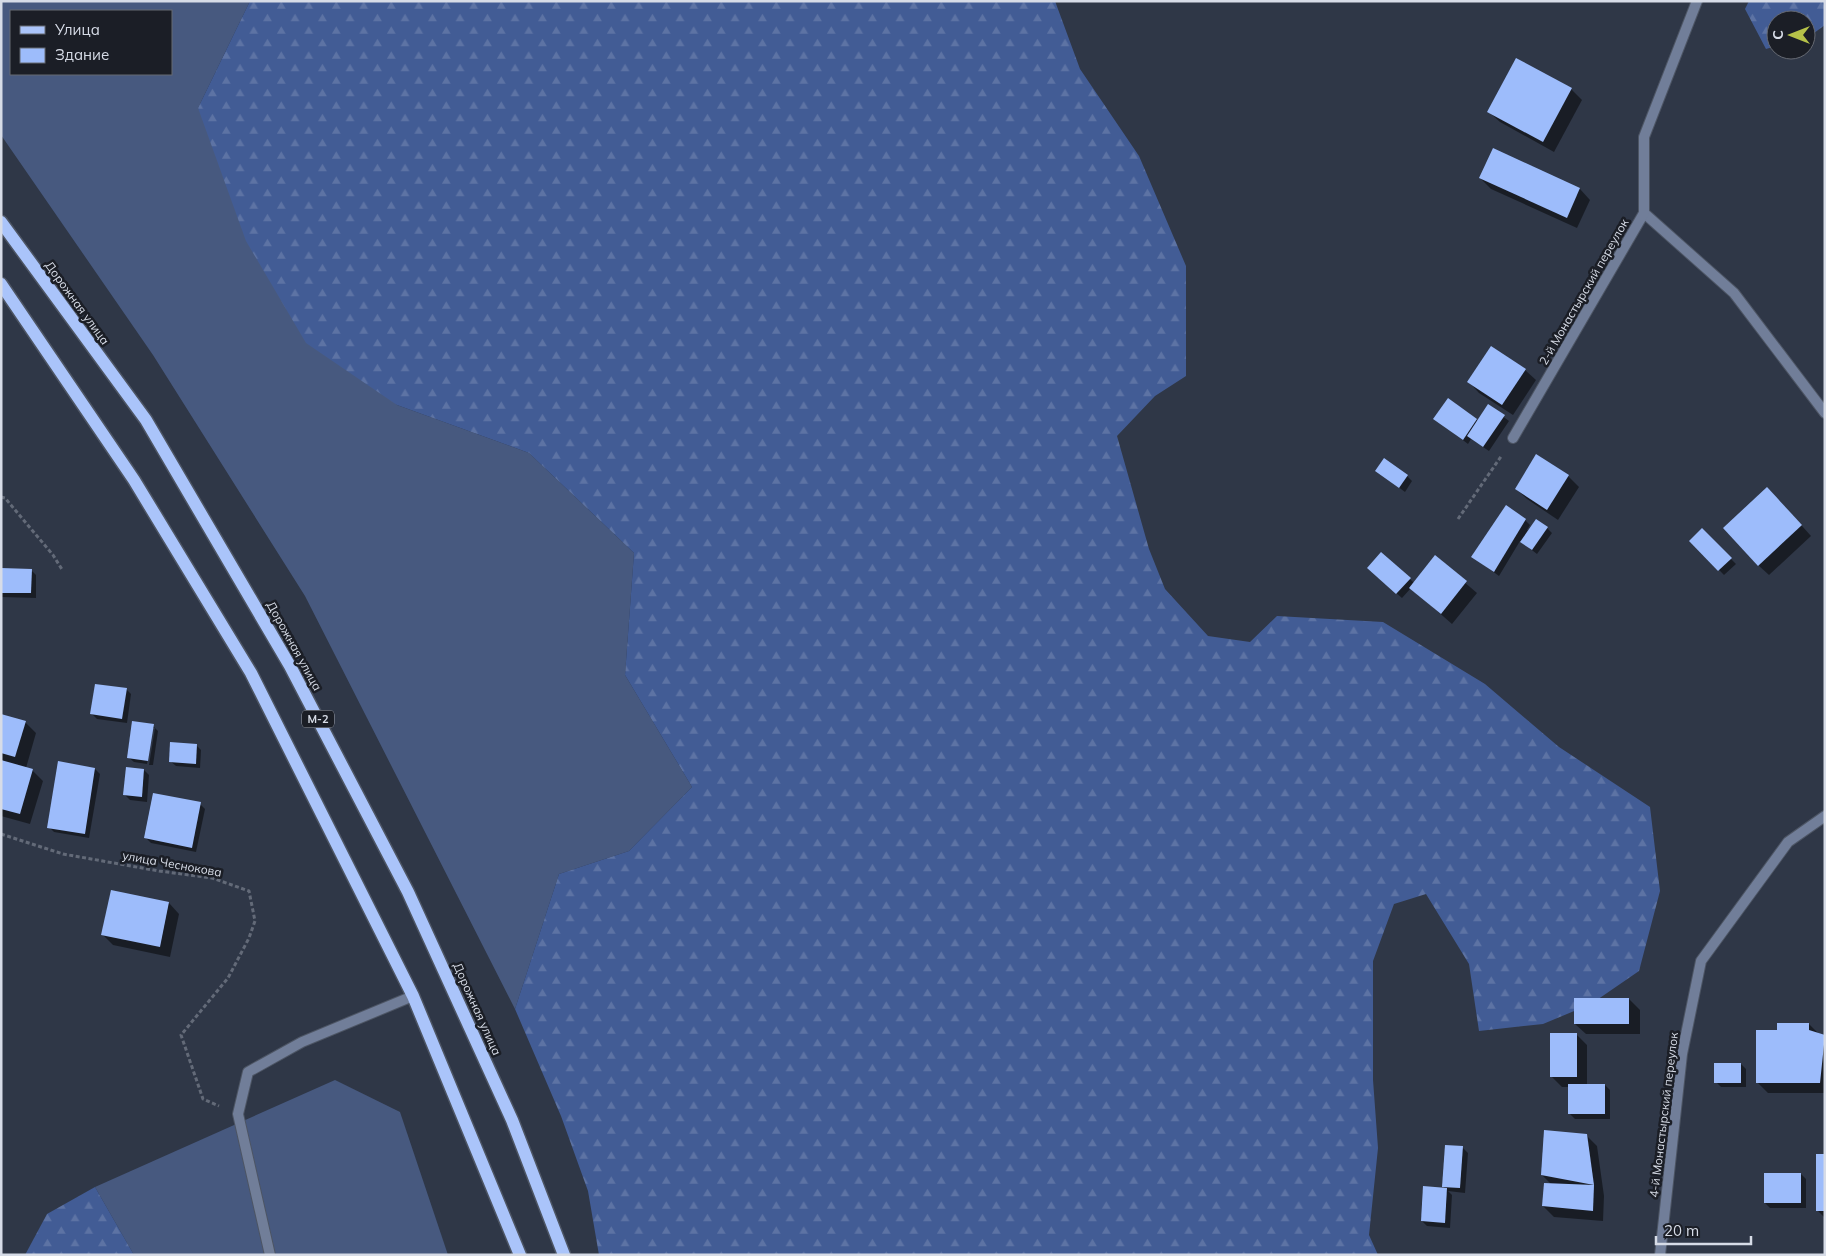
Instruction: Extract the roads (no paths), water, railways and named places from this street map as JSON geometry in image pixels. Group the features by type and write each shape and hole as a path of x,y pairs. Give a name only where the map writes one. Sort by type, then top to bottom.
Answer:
{"main road":[{"name":"Дорожная улица","path":"1,222 146,420 290,666 408,892 512,1120 564,1255"},
{"path":"1,284 134,480 251,673 413,996 520,1255"}],"lane":[{"name":"2-й Монастырский переулок","path":"1514,438 1644,213 1644,137 1697,1"},
{"path":"1644,213 1734,292 1825,413"},
{"name":"4-й Монастырский переулок","path":"1660,1255 1682,1054 1701,961 1788,842 1825,816"},
{"path":"270,1255 238,1114 248,1072 302,1042 413,996"}]}
